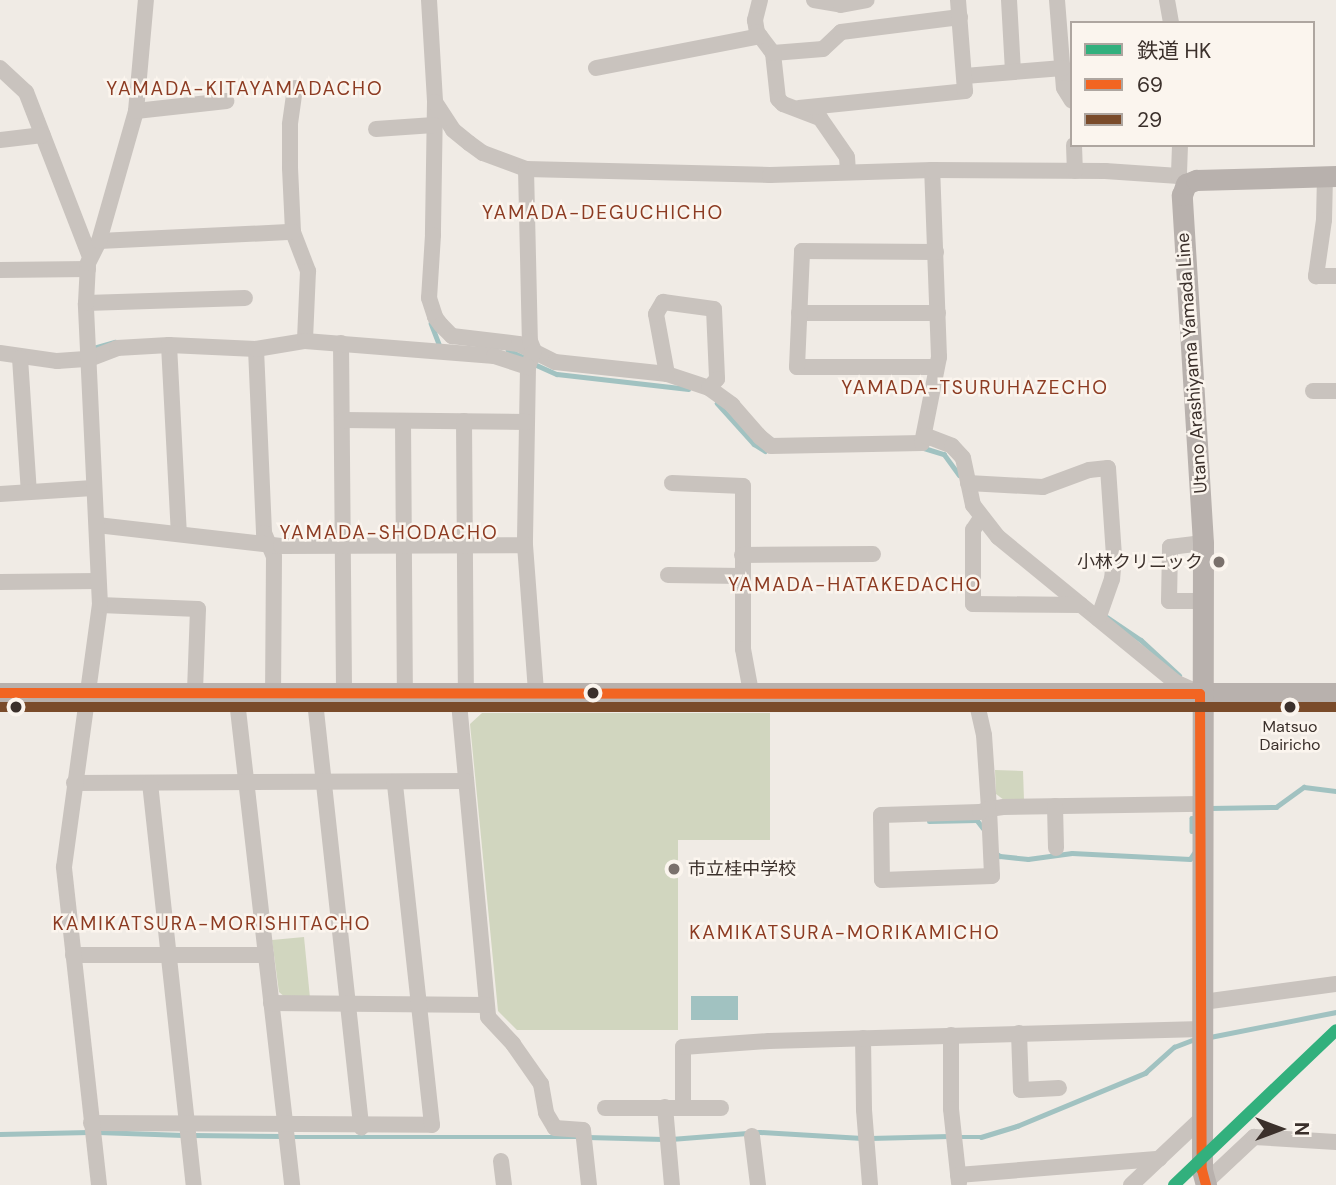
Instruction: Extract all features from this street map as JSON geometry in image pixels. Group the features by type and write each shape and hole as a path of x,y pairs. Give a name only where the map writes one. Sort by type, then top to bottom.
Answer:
{"main road":[{"path":"1183,180 1331,176"},
{"name":"Utano Arashiyama Yamada Line","path":"1183,180 1184,252 1203,543 1200,694 1202,1170 1206,1184"},
{"path":"0,693 1336,693"}],"street":[{"path":"99,1185 64,867 100,605 86,303 89,263 99,242 136,111 146,0"},
{"path":"429,0 435,102 429,298 435,317 452,336 519,344 531,359"},
{"path":"760,0 755,20 760,36 773,53 778,99 783,104 820,118 847,157 848,171"},
{"path":"814,0 841,5 867,0"},
{"path":"799,108 965,91 958,0"},
{"path":"1009,0 1013,72"},
{"path":"1057,0 1064,88 1070,98"},
{"path":"1167,0 1171,21"},
{"path":"773,53 823,49 841,32 960,17"},
{"path":"596,68 760,36"},
{"path":"0,68 26,92 89,263"},
{"path":"965,76 1063,68"},
{"path":"295,88 290,125 293,232 308,271 305,341"},
{"path":"136,111 226,101"},
{"path":"435,102 453,130 469,143 483,153 526,169 770,175 848,171 1075,171 1183,180 1181,147"},
{"path":"376,129 434,125"},
{"path":"0,140 43,135"},
{"path":"1074,147 1075,171"},
{"path":"526,169 531,359 525,545 536,692"},
{"path":"0,353 20,358 57,361 89,359 117,348 169,345 256,349 305,341 531,359 667,374 709,388 732,405 771,446 922,443 936,367 938,313 932,170"},
{"path":"1331,176 1316,276 1336,276"},
{"path":"99,242 293,232"},
{"path":"936,252 802,251 797,367 936,367"},
{"path":"0,270 89,263"},
{"path":"86,303 245,298"},
{"path":"667,374 656,314 663,302 714,309 717,379 709,388"},
{"path":"799,313 938,313"},
{"path":"341,344 344,692"},
{"path":"169,345 179,534"},
{"path":"256,349 264,533 274,556 273,692"},
{"path":"20,358 29,492"},
{"path":"1314,391 1336,391"},
{"path":"343,420 527,422"},
{"path":"403,421 405,692"},
{"path":"464,421 462,692 466,781 488,1017 513,1044 541,1084 546,1113 555,1128 583,1130 589,1185"},
{"path":"924,435 952,446 963,458 973,505 981,518 1046,579 1175,682 1200,694"},
{"path":"968,483 1043,487 1088,470 1108,468 1114,557 1112,579 1098,619"},
{"path":"672,484 743,486 743,649 751,692"},
{"path":"0,494 93,488"},
{"path":"981,518 973,530 973,604 1081,605"},
{"path":"97,525 268,544 404,547 525,545"},
{"path":"1202,601 1169,601 1170,547 1203,543"},
{"path":"742,555 873,554"},
{"path":"668,575 742,576"},
{"path":"0,582 98,581"},
{"path":"100,605 198,609 195,692"},
{"path":"974,691 984,735 989,809 992,876 882,880 881,815 980,812 989,809 1055,806 1202,804"},
{"path":"236,692 292,1185"},
{"path":"314,692 361,1127"},
{"path":"74,783 466,781"},
{"path":"91,1123 361,1127 432,1125 395,782"},
{"path":"150,783 194,1185"},
{"path":"1055,806 1056,848"},
{"path":"73,955 266,956"},
{"path":"1203,1002 1336,984"},
{"path":"271,1003 486,1004"},
{"path":"683,1107 682,1047 863,1038 1202,1028"},
{"path":"1019,1033 1021,1090 1059,1088"},
{"path":"951,1035 951,1109 958,1180 1159,1159"},
{"path":"863,1038 864,1110 870,1185"},
{"path":"665,1107 673,1185"},
{"path":"605,1108 721,1108"},
{"path":"1131,1185 1202,1118"},
{"path":"752,1136 758,1185"},
{"path":"1206,1184 1254,1136 1336,1142"},
{"path":"501,1161 504,1185"}],"green space":[{"path":"482,713 770,713 770,840 678,840 678,1030 517,1030 498,1011 470,724"},
{"path":"995,770 1023,771 1024,800 1004,800 996,794"},
{"path":"304,937 310,998 286,998 279,992 272,940"}],"water":[{"path":"691,996 738,996 738,1020 691,1020"}],"waterway":[{"path":"431,323 440,347"},
{"path":"90,349 115,342"},
{"path":"508,350 525,358"},
{"path":"532,363 557,374 688,389"},
{"path":"717,403 754,444 765,451"},
{"path":"924,448 944,454 959,475"},
{"path":"1107,617 1141,640 1179,675"},
{"path":"1233,707 1336,707"},
{"path":"1210,808 1276,807 1304,787 1336,791"},
{"path":"1192,818 1192,831"},
{"path":"929,821 977,820 983,828"},
{"path":"994,852 1000,856 1028,859 1072,853 1190,859 1194,853"},
{"path":"1210,1037 1336,1012"},
{"path":"958,1137 981,1137 1017,1126 1145,1073 1174,1047 1192,1040"},
{"path":"0,1134 89,1132"},
{"path":"98,1132 183,1135"},
{"path":"671,1139 760,1132 862,1138"},
{"path":"192,1135 281,1136"},
{"path":"870,1138 949,1136"},
{"path":"290,1137 579,1137"},
{"path":"587,1137 663,1139"}],"rail line":[{"name":"HK","path":"1174,1185 1336,1030"}],"transit line":[{"name":"69","path":"0,693 1200,694"},
{"name":"69","path":"1200,694 1202,1170 1206,1185"},
{"name":"29","path":"0,707 1336,707"}],"place":[{"name":"小林クリニック","path":"1219,562"},
{"name":"Matsuo Dairicho","path":"1290,707"},
{"name":"市立桂中学校","path":"674,869"}],"district":[{"name":"YAMADA-KITAYAMADACHO","path":"245,89"},
{"name":"YAMADA-DEGUCHICHO","path":"603,213"},
{"name":"YAMADA-TSURUHAZECHO","path":"975,388"},
{"name":"YAMADA-SHODACHO","path":"389,533"},
{"name":"YAMADA-HATAKEDACHO","path":"855,585"},
{"name":"KAMIKATSURA-MORISHITACHO","path":"212,924"},
{"name":"KAMIKATSURA-MORIKAMICHO","path":"845,933"}]}
